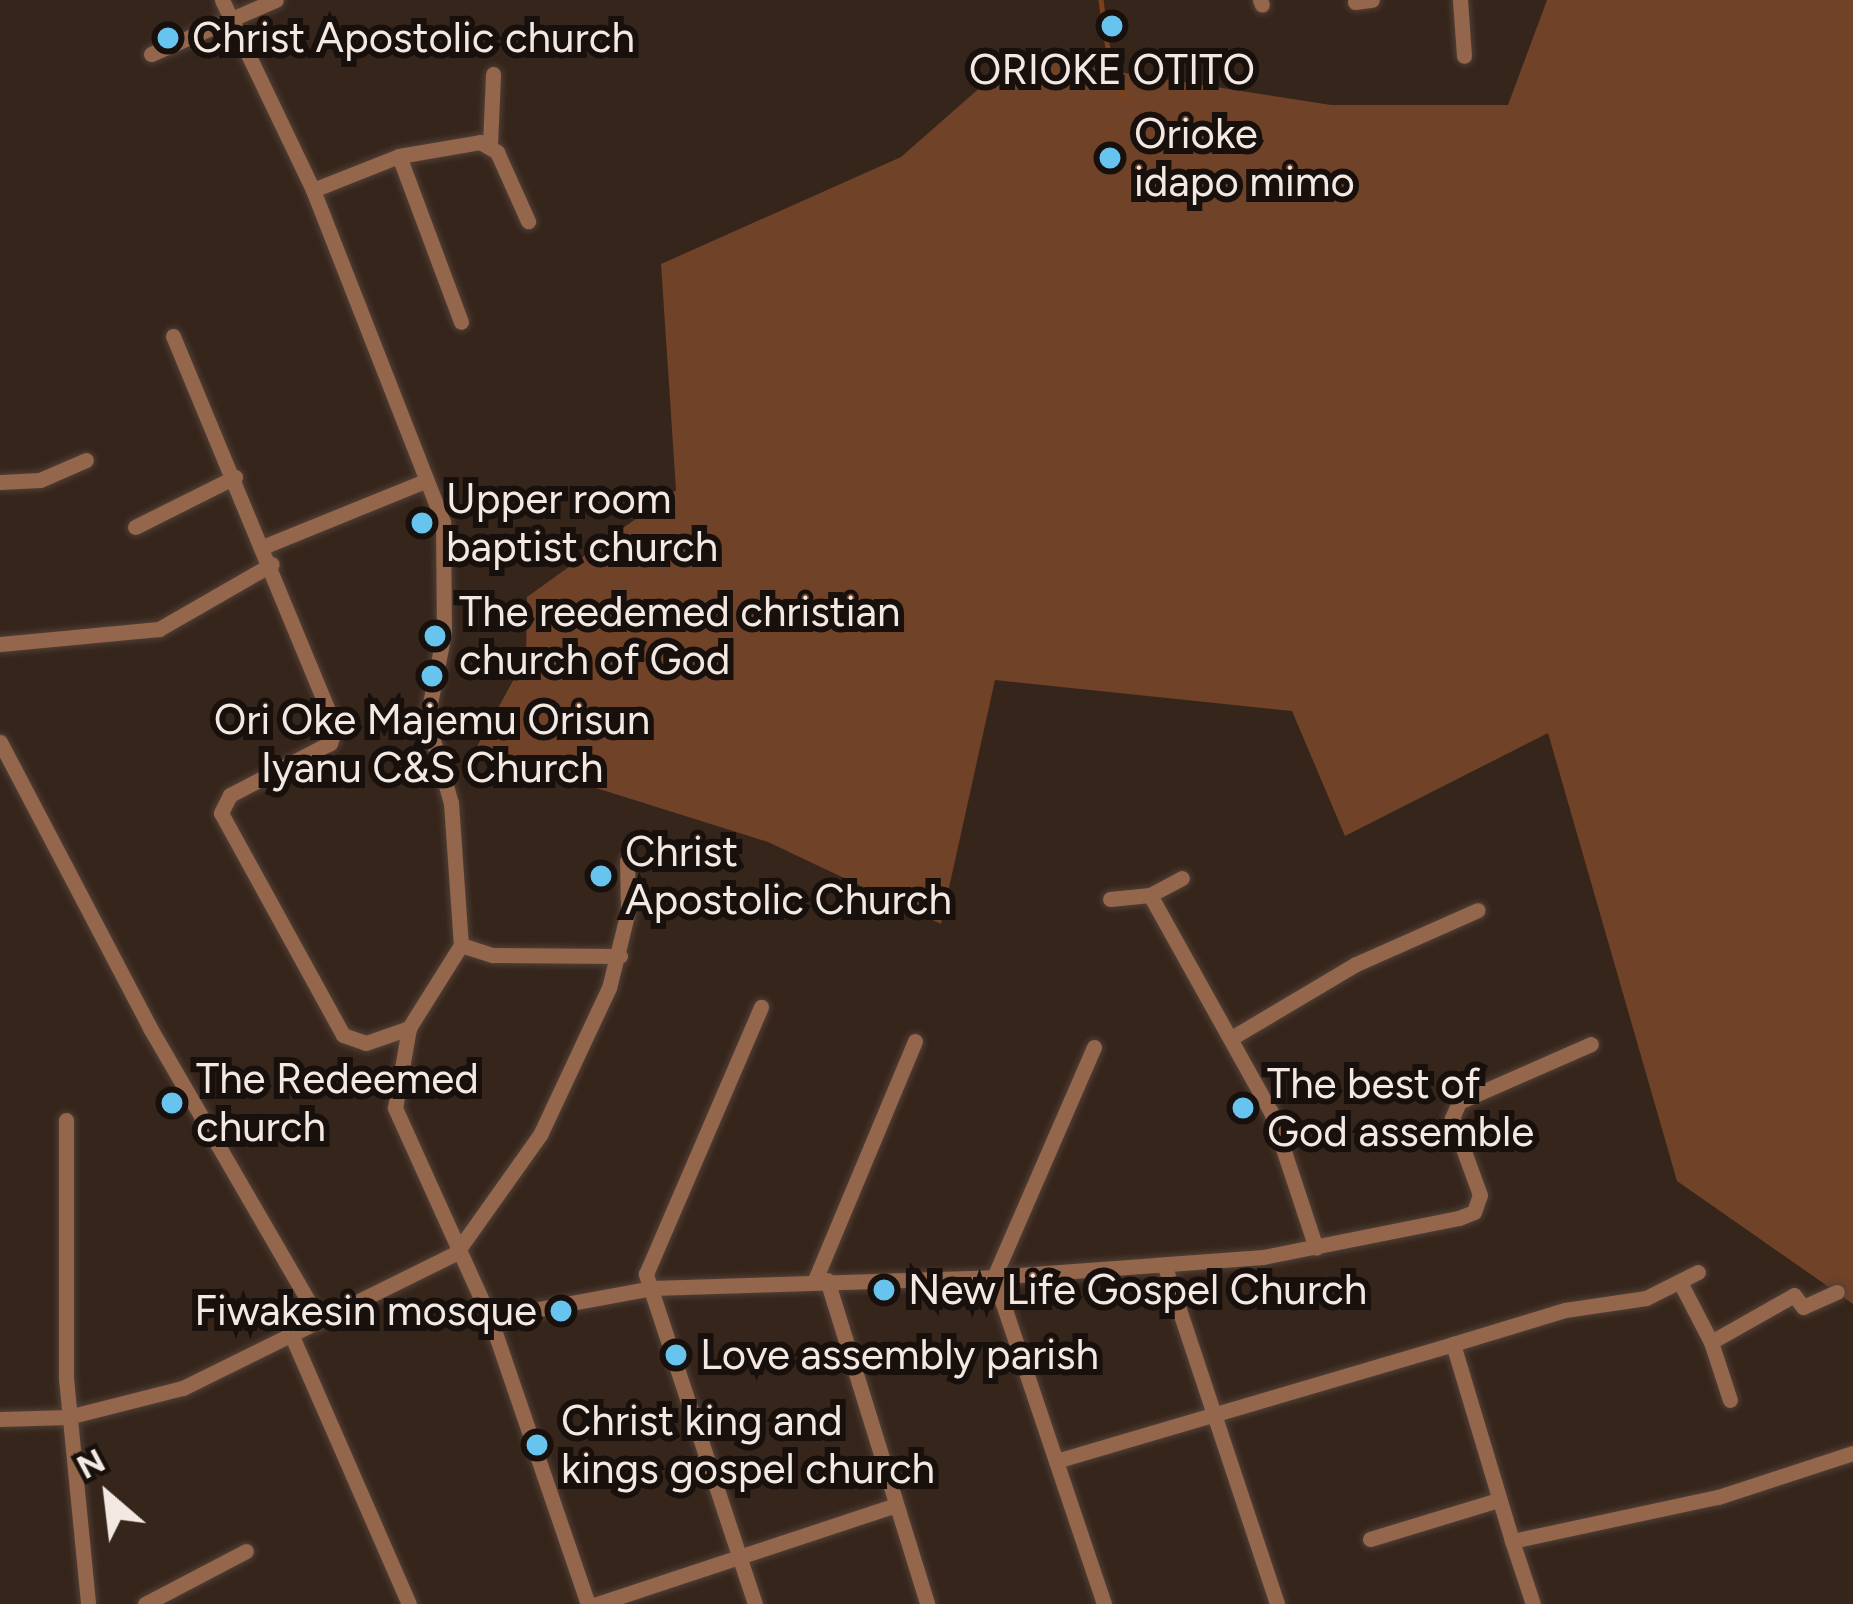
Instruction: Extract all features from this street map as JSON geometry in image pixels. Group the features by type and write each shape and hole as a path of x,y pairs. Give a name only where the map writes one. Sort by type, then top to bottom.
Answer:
{"street":[{"path":"222,0 313,190 447,544 444,633 428,719 451,802 461,945 409,1028 395,1108 456,1253 490,1318 588,1604"},
{"path":"151,54 276,0"},
{"path":"1460,0 1464,56"},
{"path":"494,74 490,144 528,221"},
{"path":"313,190 399,156 490,144"},
{"path":"399,156 461,322"},
{"path":"173,336 326,693 334,736 230,795 221,813 344,1035 366,1043 409,1028"},
{"path":"0,482 40,480 86,460"},
{"path":"135,527 235,477"},
{"path":"265,546 425,481"},
{"path":"0,644 159,629 272,564"},
{"path":"0,742 150,1028 319,1319"},
{"path":"0,1419 68,1417 183,1388 456,1253 540,1135 620,956 627,861"},
{"path":"1110,899 1150,895 1183,878"},
{"path":"1150,895 1233,1037 1290,1153 1316,1248"},
{"path":"1233,1037 1356,964 1478,910"},
{"path":"461,945 492,955 620,956"},
{"path":"755,1604 652,1288 651,1255 761,1007"},
{"path":"915,1041 821,1280 927,1604"},
{"path":"490,1318 652,1288 1165,1267 1316,1248 1474,1212 1480,1195 1454,1108 1591,1044"},
{"path":"1094,1047 994,1277 1104,1604"},
{"path":"66,1120 68,1417 88,1604"},
{"path":"1165,1267 1277,1604"},
{"path":"1056,1461 1213,1410 1682,1286 1698,1272"},
{"path":"1682,1286 1712,1342 1730,1400"},
{"path":"1712,1342 1793,1295 1804,1307 1837,1292"},
{"path":"291,1334 409,1604"},
{"path":"1453,1344 1533,1604"},
{"path":"1512,1541 1718,1497 1853,1453"},
{"path":"1370,1540 1498,1500"},
{"path":"597,1604 896,1505"},
{"path":"145,1604 246,1551"}],"shaded area":[{"path":"1547,0 1853,0 1853,1304 1677,1181 1548,733 1345,836 1292,711 995,680 941,924 768,842 475,750 526,657 527,597 676,490 661,264 901,157 1016,56 1331,105 1508,105"}],"waterway":[{"path":"1101,0 1111,70 1124,97"}],"place":[{"name":"ORIOKE OTITO","path":"1112,26"},
{"name":"Christ Apostolic church","path":"168,38"},
{"name":"Orioke idapo mimo","path":"1110,158"},
{"name":"Upper room baptist church","path":"422,523"},
{"name":"The reedemed christian church of God","path":"435,636"},
{"name":"Ori Oke Majemu Orisun Iyanu C&S Church","path":"432,676"},
{"name":"Christ Apostolic Church","path":"601,876"},
{"name":"The Redeemed church","path":"172,1103"},
{"name":"The best of God assemble","path":"1243,1108"},
{"name":"New Life Gospel Church","path":"884,1290"},
{"name":"Fiwakesin mosque","path":"561,1311"},
{"name":"Love assembly parish","path":"676,1355"},
{"name":"Christ king and kings gospel church","path":"537,1445"}]}
